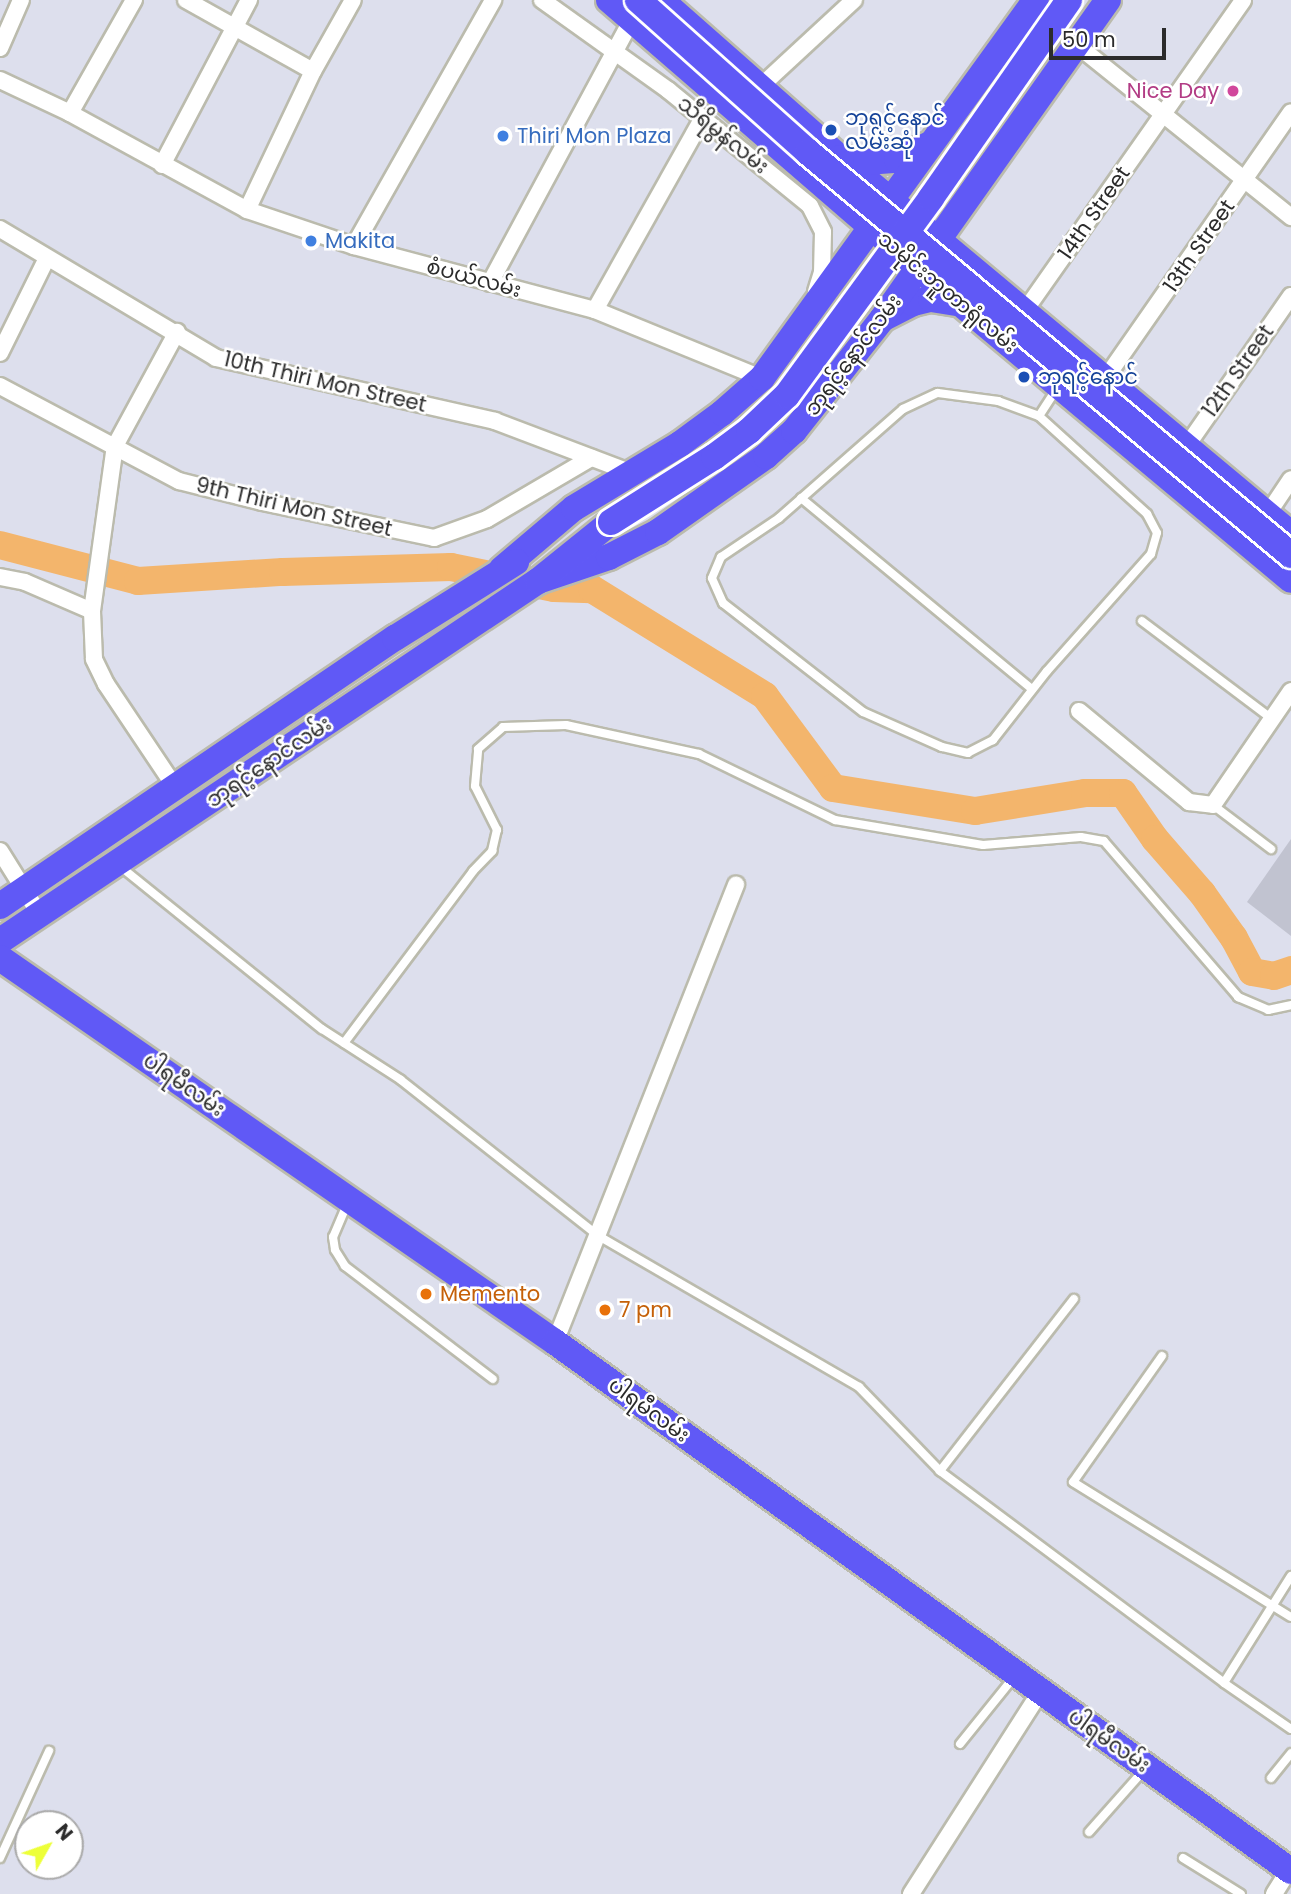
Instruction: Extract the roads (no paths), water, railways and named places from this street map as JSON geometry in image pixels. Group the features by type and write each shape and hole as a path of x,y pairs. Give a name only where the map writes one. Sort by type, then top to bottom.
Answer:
{"main road":[{"name":"သမိုင်းဘူတာရုံလမ်း","path":"610,0 635,9 828,192 1291,580"},
{"name":"သမိုင်းဘူတာရုံလမ်း","path":"661,0 840,158 1291,534"},
{"name":"ဘုရင့်နောင်လမ်း","path":"502,569 574,508 722,413 762,378 1035,0"},
{"name":"ဘုရင့်နောင်လမ်း","path":"0,941 538,581 611,522 722,450 787,395 932,198 1069,0"},
{"name":"ဘုရင့်နောင်လမ်း","path":"538,581 609,557 658,533 766,456 815,407 883,318 1108,0"},
{"path":"635,9 1291,555"},
{"path":"840,158 866,162 897,160 930,144"},
{"path":"828,192 842,220 842,251 831,282"},
{"path":"883,318 913,303 930,299 961,304"},
{"path":"1156,466 1181,443"},
{"name":"ဘုရင့်နောင်လမ်း","path":"0,906 395,638 502,569 560,541 611,522"},
{"path":"88,846 111,868"},
{"name":"ပါရမီလမ်း","path":"0,958 555,1342 1290,1870"}],"street":[{"path":"0,48 21,0"},
{"path":"70,113 134,0"},
{"path":"186,0 313,71"},
{"path":"162,165 249,0"},
{"path":"247,210 313,71 353,0"},
{"path":"354,246 493,0"},
{"name":"သီရိမွန်လမ်း","path":"542,0 616,51 810,206 823,232 822,272 808,315"},
{"path":"760,87 854,0"},
{"name":"14th Street","path":"1024,312 1243,0"},
{"path":"490,283 616,51 635,9"},
{"path":"1077,45 1291,217"},
{"name":"စံပယ်လမ်း","path":"0,80 70,113 247,210 354,246 595,310 762,378"},
{"name":"13th Street","path":"1105,379 1291,112"},
{"path":"595,310 702,119"},
{"name":"10th Thiri Mon Street","path":"0,229 177,332 216,358 495,421 632,473"},
{"path":"0,353 47,258"},
{"name":"12th Street","path":"1181,443 1291,296"},
{"path":"175,786 106,684 93,659 92,611 115,446 177,332"},
{"name":"9th Thiri Mon Street","path":"0,386 179,481 262,502 434,538 487,519 591,458"},
{"path":"1267,515 1291,479"},
{"path":"0,577 25,582 92,611"},
{"path":"1079,711 1189,802 1213,806 1291,692"},
{"path":"0,851 40,915"},
{"path":"555,1342 736,885"},
{"path":"911,1894 1040,1692"},
{"path":"1274,1894 1290,1870"}],"lane":[{"path":"1039,416 1059,384"},
{"path":"938,393 998,401 1039,416 1147,514 1157,533 1151,554 1032,690 993,740 968,753 942,747 863,712 723,603 712,578 721,557 801,498 903,410 938,393"},
{"path":"801,498 1032,690"},
{"path":"1142,621 1272,719"},
{"path":"344,1043 473,871 492,851 497,830 475,786 478,748 503,727 566,725 699,754 835,820 983,845 1080,838 1104,841 1238,997 1268,1010 1291,1006"},
{"path":"1213,806 1271,849"},
{"path":"111,868 322,1029 401,1080 597,1235 859,1387 940,1471 1224,1683 1291,1729"},
{"path":"349,1199 333,1237 335,1250 345,1266 493,1379"},
{"path":"940,1471 1074,1300"},
{"path":"1162,1356 1073,1482 1291,1617"},
{"path":"1224,1683 1291,1576"},
{"path":"960,1744 1016,1675"},
{"path":"0,1858 49,1751"},
{"path":"1271,1778 1291,1753"},
{"path":"1089,1832 1146,1768"},
{"path":"1183,1858 1241,1894"}],"waterway":[{"path":"0,545 138,581 283,572 451,567 554,588 592,589 765,696 833,788 975,811 1085,793 1123,793 1155,839 1202,893 1234,938 1252,972 1274,976 1291,970"}],"place":[{"name":"Nice Day","path":"1233,91"},
{"name":"ဘုရင့်နောင် လမ်းဆုံ","path":"831,130"},
{"name":"Thiri Mon Plaza","path":"503,136"},
{"name":"Makita","path":"311,241"},
{"name":"ဘုရင့်နောင်","path":"1024,377"},
{"name":"Memento","path":"426,1294"},
{"name":"7 pm","path":"605,1310"}]}
